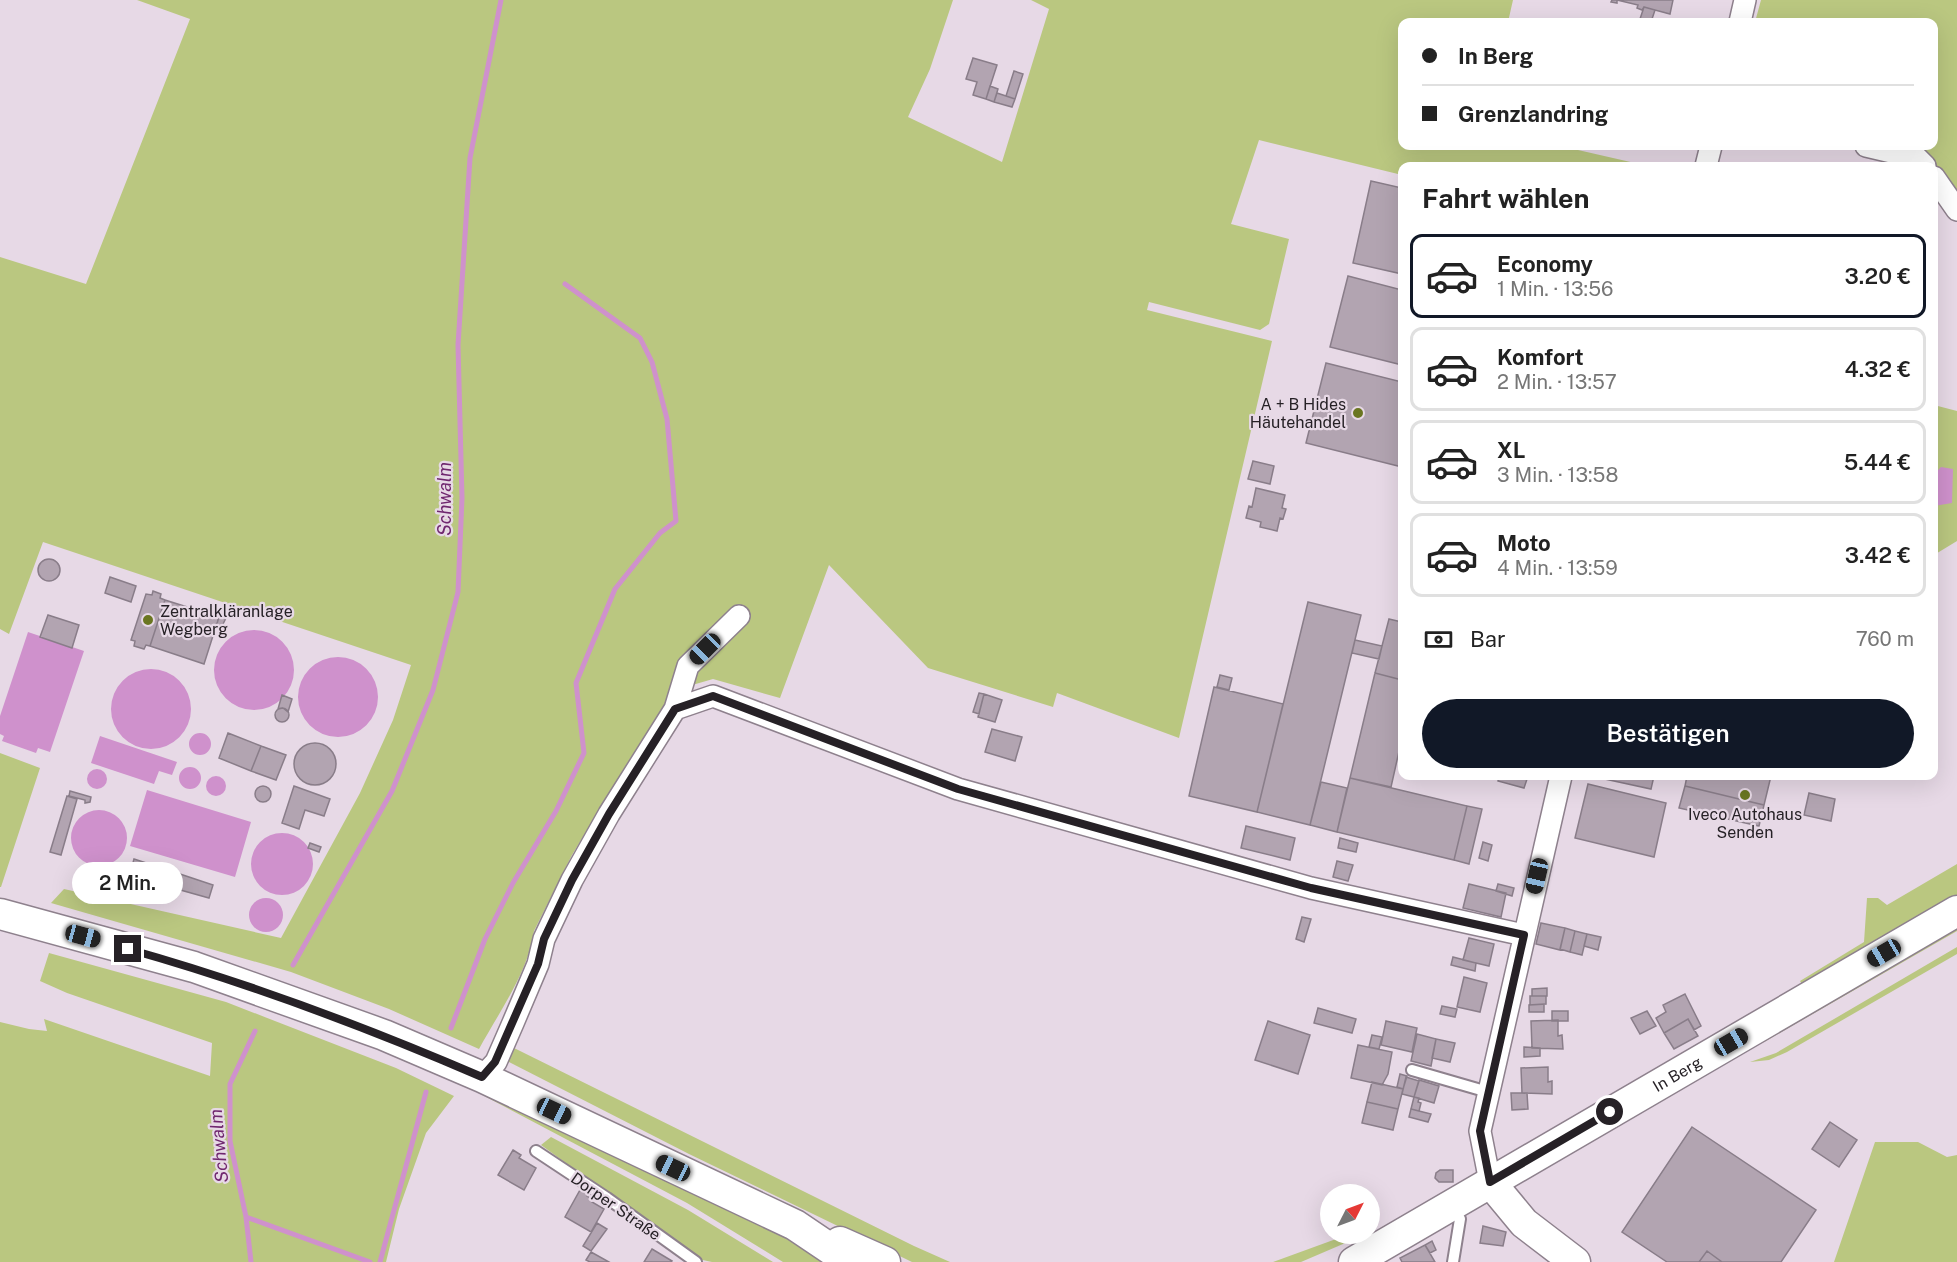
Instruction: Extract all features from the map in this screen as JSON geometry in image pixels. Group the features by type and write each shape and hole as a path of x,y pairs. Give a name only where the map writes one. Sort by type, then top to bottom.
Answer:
{"main road":[{"name":"In Berg","path":"1354,1262 1957,911"},
{"path":"0,914 194,967 384,1035 482,1077 795,1225 820,1233 885,1262"},
{"path":"1490,1182 1524,1223 1575,1262"},
{"path":"795,1225 832,1250 856,1262"}],"street":[{"path":"1741,18 1745,0"},
{"path":"1883,150 1917,158 1921,162"},
{"path":"1938,183 1957,210"},
{"path":"482,1077 495,1062 513,1023 538,964 544,939 572,880 609,814 675,709 688,666 739,616"},
{"path":"675,709 713,696 958,789 1311,888 1524,935"},
{"path":"1490,1182 1480,1131 1560,780"}],"lane":[{"path":"1412,1070 1488,1092"},
{"name":"Dorper Straße","path":"536,1151 607,1198 696,1262"},
{"path":"1451,1206 1460,1219 1453,1262"}],"green space":[{"path":"137,0 953,0 930,69 908,117 1002,162 1049,9 1031,0 1513,0 1509,18 1398,18 1398,150 1578,150 1630,162 1398,162 1398,174 1259,140 1231,224 1289,239 1269,324 1260,330 1149,302 1147,310 1272,341 1179,738 1057,693 1053,707 928,668 829,565 780,698 713,679 675,690 572,855 534,931 531,947 519,977 479,1049 389,1009 291,972 51,903 64,889 281,938 360,793 393,720 411,665 43,542 9,634 0,629 0,257 86,284 190,19"},
{"path":"1761,0 1957,0 1957,201 1938,186 1938,162 1907,162 1892,150 1938,150 1938,18 1756,18"},
{"path":"1938,406 1957,411 1957,541 1938,553"},
{"path":"0,753 40,768 1,887 0,887"},
{"path":"1957,864 1957,902 1805,989 1800,981 1864,942 1867,898 1878,898 1887,905"},
{"path":"1957,921 1957,931 1764,1042 1747,1047"},
{"path":"1957,947 1957,954 1787,1052 1769,1060 1750,1062 1776,1053"},
{"path":"49,953 226,1002 396,1068 454,1096 426,1133 399,1209 386,1262 0,1262 0,1022 47,1031 44,1019 210,1076 212,1043 67,993 40,981"},
{"path":"510,1046 950,1262 912,1262 689,1154 507,1061"},
{"path":"479,1085 843,1262 783,1262 687,1203 473,1090"},
{"path":"551,1137 688,1210 773,1262 712,1262 698,1259 541,1145"},
{"path":"1875,1142 1918,1142 1947,1157 1957,1155 1957,1262 1834,1262"},
{"path":"1322,1244 1343,1244 1301,1262 1273,1262"}],"shaded area":[{"path":"1941,467 1953,469 1952,503 1938,505 1938,470"},
{"path":"254,630 269,633 282,642 291,655 294,670 291,685 282,698 269,707 254,710 239,707 226,698 217,685 214,670 217,655 226,642 239,633"},
{"path":"28,632 84,651 50,752 38,748 36,753 2,741 4,736 0,734 0,716"},
{"path":"338,657 353,660 366,669 375,682 378,697 375,712 366,725 353,734 338,737 323,734 310,725 301,712 298,697 301,682 310,669 323,660"},
{"path":"151,669 166,672 179,681 188,694 191,709 188,724 179,737 166,746 151,749 136,746 123,737 114,724 111,709 114,694 123,681 136,672"},
{"path":"200,733 208,736 211,744 208,752 200,755 192,752 189,744 192,736"},
{"path":"100,736 177,762 172,775 159,771 154,784 91,763"},
{"path":"190,767 198,770 201,778 198,786 190,789 182,786 179,778 182,770"},
{"path":"93,769 101,769 107,775 107,783 101,789 93,789 87,783 87,775"},
{"path":"212,776 220,776 226,782 226,790 220,796 212,796 206,790 206,782"},
{"path":"147,790 251,822 235,877 130,846"},
{"path":"93,810 105,810 115,814 123,822 127,838 123,854 115,862 105,866 93,866 83,862 75,854 71,844 71,832 75,822 83,814"},
{"path":"282,833 304,842 313,864 304,886 282,895 260,886 251,864 260,842"},
{"path":"266,898 278,903 283,915 278,927 266,932 254,927 249,915 254,903"}],"building":[{"path":"1617,0 1673,0 1670,14 1644,7 1642,10 1637,8 1638,5"},
{"path":"1644,7 1655,10 1652,18 1640,18"},
{"path":"973,58 997,65 986,99 973,95 977,82 966,79"},
{"path":"1014,71 1023,74 1015,99 1006,96"},
{"path":"990,86 998,89 994,102 986,99"},
{"path":"997,93 1015,99 1012,107 994,102"},
{"path":"1371,181 1398,187 1398,273 1353,263"},
{"path":"1348,276 1398,289 1398,364 1330,347"},
{"name":"A + B Hides Häutehandel","path":"1326,363 1398,381 1398,466 1306,443"},
{"path":"1253,461 1274,466 1270,484 1248,479"},
{"path":"1256,488 1285,495 1282,508 1286,509 1283,519 1280,518 1277,531 1260,527 1261,522 1246,518 1249,506 1252,507"},
{"path":"49,559 57,562 60,570 57,578 49,581 41,578 38,570 41,562"},
{"path":"110,577 136,586 131,602 105,593"},
{"name":"Zentralkläranlage Wegberg","path":"153,591 161,594 160,598 165,600 150,646 146,645 144,649 134,646 135,641 131,640 146,594 152,595"},
{"path":"165,600 219,617 204,664 150,646"},
{"path":"1308,602 1361,615 1310,825 1257,812"},
{"path":"220,611 228,614 222,626 217,624"},
{"path":"48,615 79,625 72,648 40,637"},
{"path":"1389,619 1398,621 1398,679 1375,673"},
{"path":"1355,640 1382,646 1379,659 1352,653"},
{"path":"1375,673 1398,679 1398,756 1391,787 1350,778"},
{"path":"1220,675 1232,678 1229,690 1217,687"},
{"path":"1214,687 1283,704 1257,812 1189,796"},
{"path":"979,693 984,694 979,714 973,712"},
{"path":"984,694 1002,700 995,722 978,717"},
{"path":"282,695 292,699 288,712 283,708 278,709"},
{"path":"279,708 285,708 289,715 285,722 279,722 275,718 275,712"},
{"path":"992,729 1022,737 1015,761 985,752"},
{"path":"228,733 261,746 251,771 219,758"},
{"path":"315,743 323,744 330,749 335,756 335,772 330,779 323,784 315,785 307,784 300,779 295,772 294,764 295,756 300,749 307,744"},
{"path":"261,746 286,755 276,780 251,771"},
{"path":"1350,778 1467,806 1454,860 1337,832"},
{"path":"1498,780 1527,780 1524,788"},
{"path":"1609,780 1653,780 1651,789"},
{"name":"Iveco Autohaus Senden","path":"1686,780 1770,780 1764,805 1685,786"},
{"path":"1321,782 1347,788 1337,832 1310,825"},
{"path":"1588,784 1666,803 1654,857 1575,838"},
{"path":"263,786 269,788 271,794 269,800 263,802 257,800 255,794 257,788"},
{"path":"294,786 330,799 324,816 305,810 299,829 282,823"},
{"path":"1685,786 1764,805 1759,826 1679,808"},
{"path":"70,791 91,797 90,802 85,803 85,800 69,796"},
{"path":"1809,793 1835,799 1831,821 1804,815"},
{"path":"67,796 77,799 61,855 50,852"},
{"path":"1467,806 1482,809 1469,864 1454,860"},
{"path":"1246,826 1295,838 1290,860 1241,848"},
{"path":"1340,838 1358,843 1356,852 1338,848"},
{"path":"1483,842 1492,845 1488,861 1479,858"},
{"path":"310,843 321,847 319,852 308,848"},
{"path":"134,859 171,871 165,889 157,889 156,894 127,885"},
{"path":"1337,861 1353,865 1348,881 1333,877"},
{"path":"171,871 213,885 209,898 166,886"},
{"path":"1469,884 1506,893 1501,917 1463,908"},
{"path":"1498,884 1514,888 1512,896 1496,891"},
{"path":"1302,917 1311,919 1304,942 1296,939"},
{"path":"1541,923 1565,928 1560,950 1536,944"},
{"path":"1565,928 1575,931 1570,952 1560,949"},
{"path":"1575,931 1587,934 1582,955 1570,952"},
{"path":"1587,934 1601,937 1598,950 1584,946"},
{"path":"1469,938 1494,944 1489,966 1463,960"},
{"path":"1453,957 1476,963 1475,971 1451,965"},
{"path":"1464,977 1487,983 1480,1012 1457,1007"},
{"path":"1547,988 1547,996 1532,996 1532,989"},
{"path":"1685,994 1701,1026 1694,1030 1688,1019 1664,1033 1656,1018 1666,1012 1663,1005"},
{"path":"1530,996 1546,996 1546,1004 1530,1005"},
{"path":"1544,1004 1544,1012 1529,1012 1529,1005"},
{"path":"1442,1006 1457,1009 1455,1017 1440,1014"},
{"path":"1318,1008 1356,1019 1352,1033 1314,1023"},
{"path":"1552,1011 1568,1011 1568,1021 1552,1021"},
{"path":"1647,1011 1656,1026 1640,1034 1631,1018"},
{"path":"1688,1019 1698,1036 1674,1049 1664,1033"},
{"path":"1558,1020 1558,1036 1562,1035 1563,1049 1532,1048 1531,1021"},
{"path":"1268,1021 1310,1035 1298,1074 1255,1060"},
{"path":"1386,1021 1417,1028 1412,1052 1381,1045"},
{"path":"1417,1034 1436,1039 1431,1066 1411,1061"},
{"path":"1372,1035 1382,1037 1379,1049 1369,1047"},
{"path":"1436,1039 1455,1043 1450,1062 1432,1058"},
{"path":"1358,1045 1392,1052 1388,1074 1382,1085 1351,1078"},
{"path":"1524,1047 1540,1048 1540,1056 1524,1057"},
{"path":"1548,1067 1548,1082 1552,1081 1552,1094 1522,1093 1521,1068"},
{"path":"1400,1074 1407,1076 1403,1089 1397,1087"},
{"path":"1406,1077 1419,1081 1414,1097 1402,1094"},
{"path":"1419,1080 1439,1086 1434,1103 1414,1097"},
{"path":"1372,1082 1403,1089 1398,1109 1367,1102"},
{"path":"1511,1093 1527,1093 1528,1109 1512,1110"},
{"path":"1414,1097 1419,1098 1418,1102 1421,1103 1419,1111 1411,1109"},
{"path":"1367,1102 1398,1109 1393,1130 1362,1123"},
{"path":"1411,1109 1431,1114 1428,1122 1409,1117"},
{"path":"1830,1122 1857,1140 1839,1167 1812,1149"},
{"path":"1692,1127 1816,1210 1781,1262 1722,1262 1707,1251 1699,1262 1667,1262 1622,1232"},
{"path":"513,1150 521,1155 519,1158 536,1168 524,1190 498,1175"},
{"path":"1440,1170 1453,1170 1453,1182 1439,1182 1435,1178 1436,1173"},
{"path":"580,1190 588,1194 592,1202 604,1209 591,1232 565,1217"},
{"path":"597,1223 607,1229 591,1251 583,1246"},
{"path":"1483,1226 1506,1232 1503,1246 1480,1243"},
{"path":"1432,1241 1436,1250 1430,1253 1425,1245"},
{"path":"1425,1245 1435,1262 1402,1262 1400,1258"},
{"path":"652,1249 672,1261 644,1262"},
{"path":"1707,1251 1722,1262 1699,1262"},
{"path":"591,1252 609,1262 586,1260"}],"waterway":[{"name":"Schwalm","path":"293,965 392,791 433,690 458,592 462,498 458,345 470,158 501,0"},
{"path":"451,1028 485,939 513,883 556,811 584,753 576,683 615,589 660,533 676,521 667,419 652,362 640,338 565,284"},
{"name":"Schwalm","path":"251,1262 246,1217 230,1141 230,1084 255,1031"},
{"path":"380,1262 426,1092"},
{"path":"246,1217 370,1262"}],"place":[{"name":"A + B Hides Häutehandel","path":"1358,413"},
{"name":"Zentralkläranlage Wegberg","path":"148,620"},
{"name":"Iveco Autohaus Senden","path":"1745,795"}],"route":[{"path":"128,949 194,967 305,1005 384,1035 482,1077 495,1062 538,964 544,939 572,880 609,814 675,709 713,696 958,789 1311,888 1524,935 1480,1131 1490,1182 1610,1112"}]}
